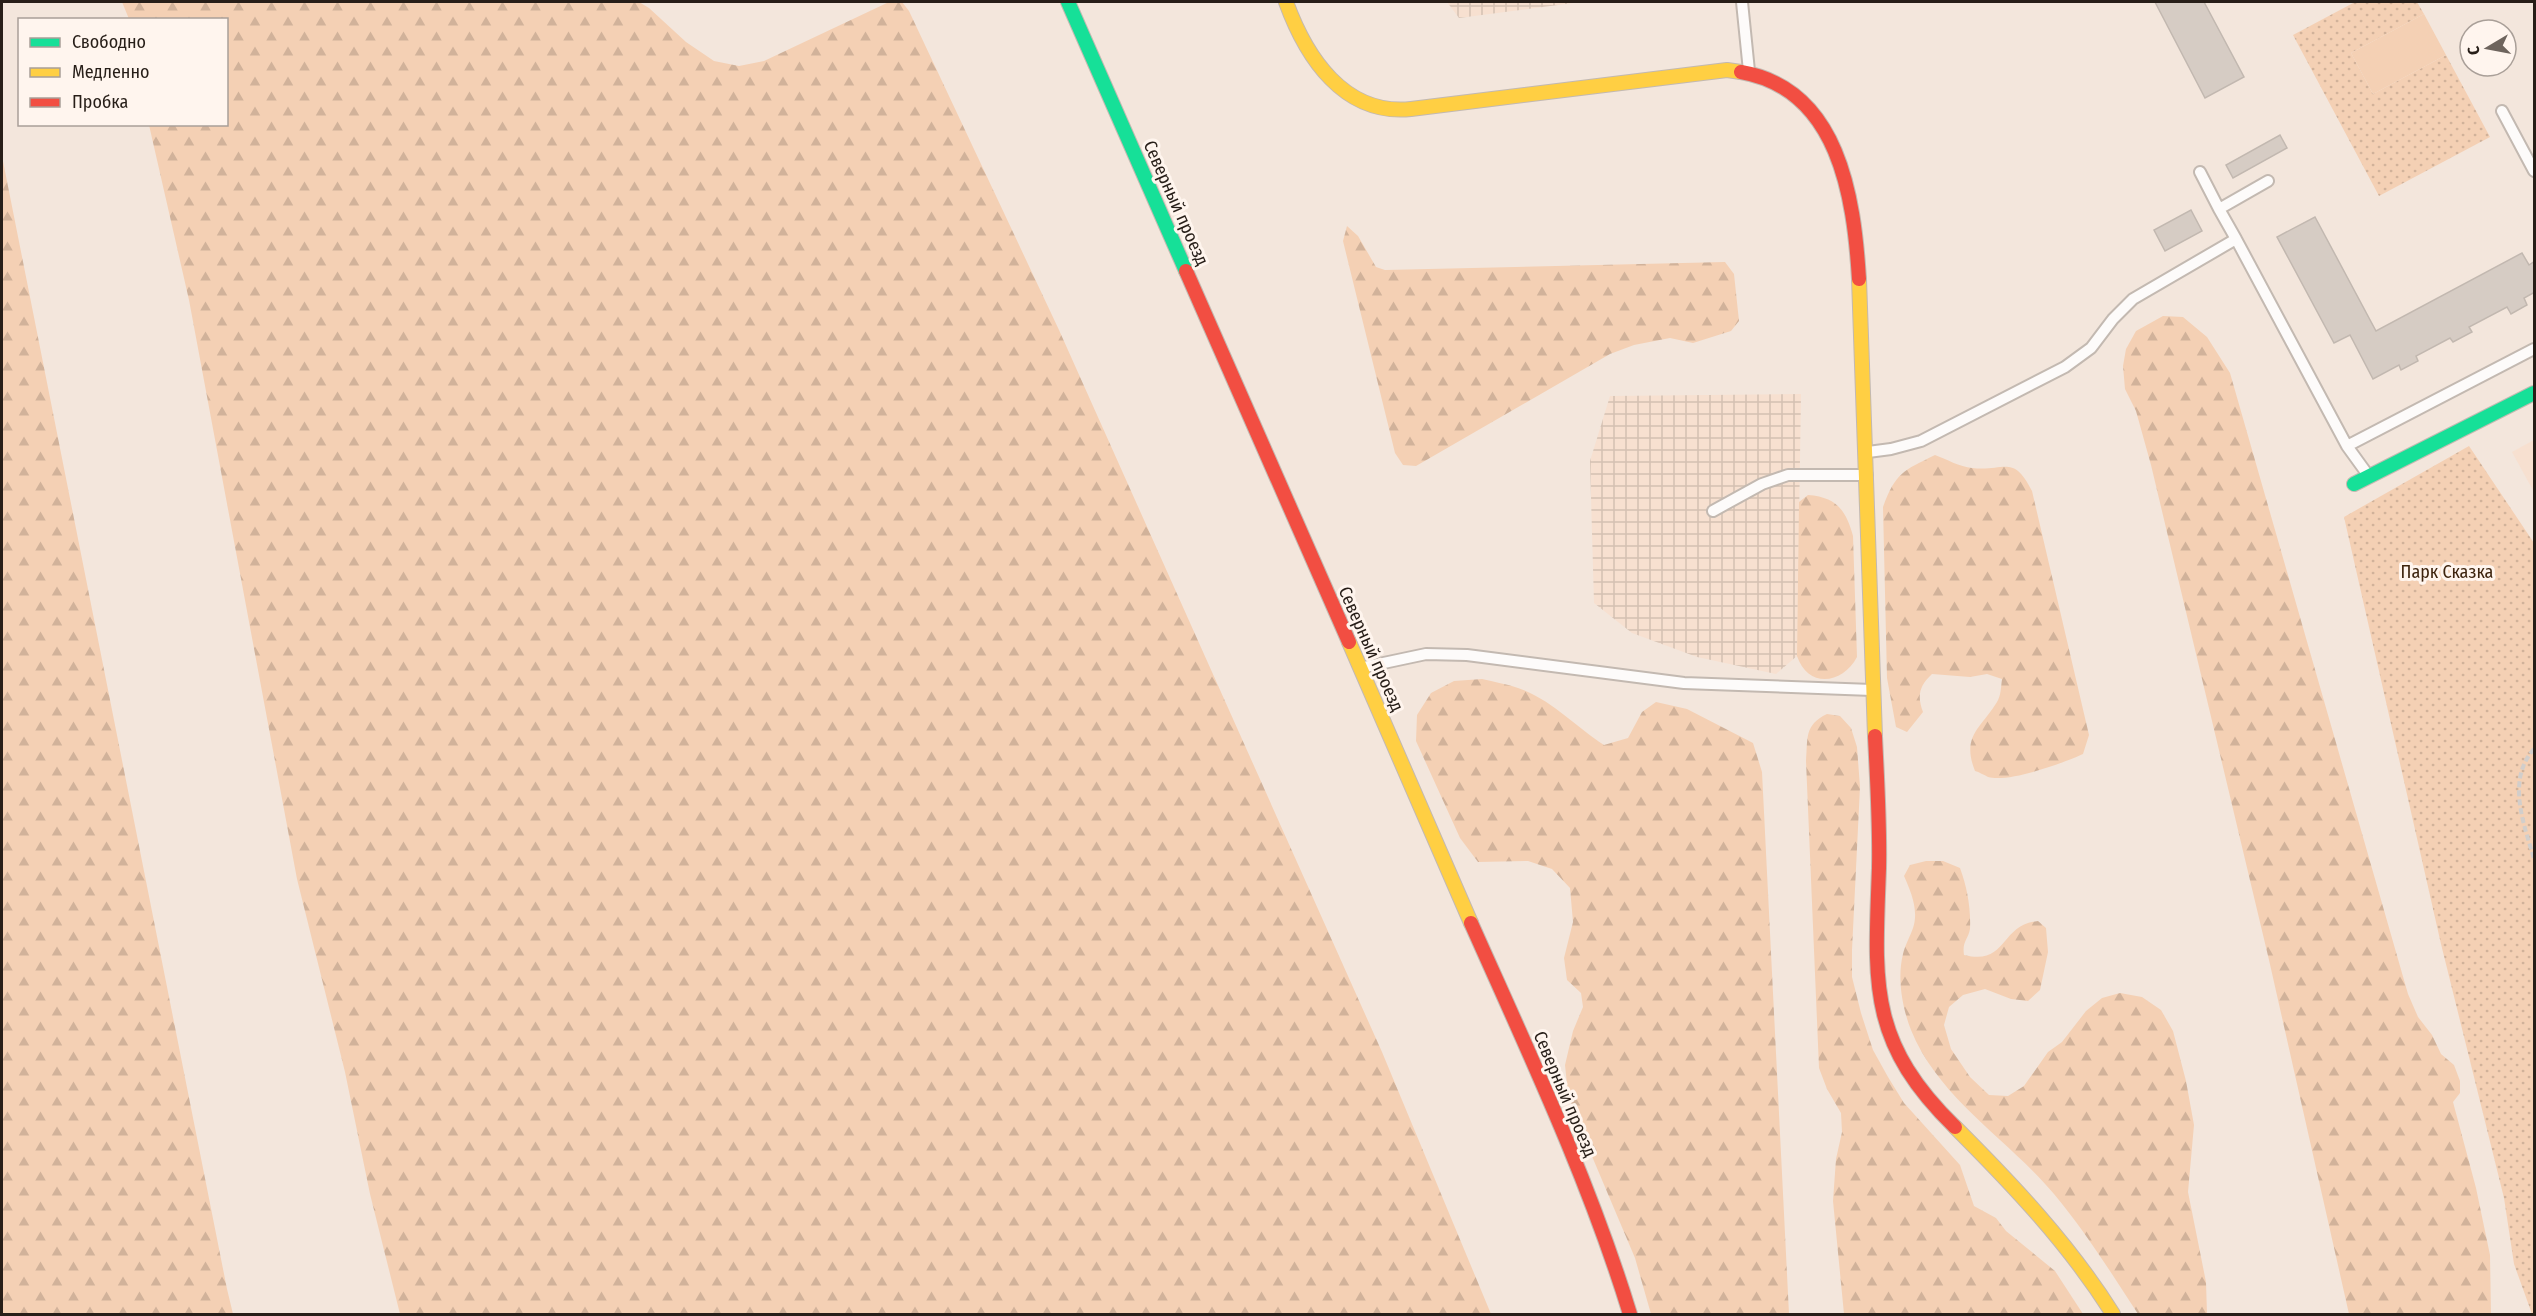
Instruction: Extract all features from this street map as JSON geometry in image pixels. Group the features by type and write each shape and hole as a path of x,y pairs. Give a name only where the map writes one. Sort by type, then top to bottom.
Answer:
{"street":[{"name":"Северный проезд","path":"1068,2 1549,1100 1614,1262 1630,1314"},
{"path":"1286,2 1310,57 1331,83 1355,99 1391,109 1444,105 1700,73 1749,71 1767,78 1792,93 1806,106 1830,139 1842,170 1852,219 1859,274 1868,452 1872,690 1878,771 1880,857 1875,965 1878,992 1897,1053 1914,1084 1936,1112 1986,1158 2030,1204 2068,1250 2113,1314"},
{"path":"2354,484 2535,393"}],"lane":[{"path":"1742,2 1749,71"},
{"path":"2502,111 2535,171"},
{"path":"2200,172 2347,446 2368,477"},
{"path":"2219,209 2268,181"},
{"path":"1868,452 1921,441 2064,367 2091,348 2113,319 2133,299 2236,239"},
{"path":"2347,446 2535,349"},
{"path":"1713,511 1762,484 1788,476 1868,475"},
{"path":"1359,668 1426,654 1467,654 1684,682 1872,690"}],"path":[{"path":"2535,749 2522,768 2518,792 2521,812 2535,859"}],"shaded area":[{"path":"1447,2 1581,2 1459,18"},
{"path":"1801,394 1797,656 1776,674 1697,657 1632,633 1594,603 1590,461 1610,396"},
{"path":"2534,440 2534,492 2512,452"}],"green space":[{"path":"122,2 639,2 649,8 686,42 714,61 739,66 764,61 889,2 902,2 909,11 1059,330 1382,1052 1491,1314 400,1314 370,1194 345,1072 297,879 189,300 149,126 228,126 228,18 129,18"},
{"path":"2355,2 2417,2 2424,14 2351,53 2373,94 2446,55 2490,137 2379,196 2293,35"},
{"path":"2424,14 2446,55 2373,94 2351,53"},
{"path":"2,156 227,1289 233,1314 2,1314"},
{"path":"1347,226 1358,236 1376,267 1385,270 1725,262 1734,274 1739,321 1731,331 1693,343 1670,338 1634,345 1610,354 1416,466 1403,465 1395,453 1343,241"},
{"path":"2163,316 2183,317 2207,337 2230,373 2408,994 2418,1017 2432,1035 2441,1054 2454,1065 2460,1081 2460,1093 2453,1102 2476,1188 2490,1255 2491,1314 2349,1314 2269,960 2151,465 2136,411 2125,389 2123,366 2126,349 2136,331"},
{"name":"Парк Сказка","path":"2469,446 2534,543 2534,1314 2532,1314 2514,1264 2504,1198 2441,944 2344,517"},
{"path":"1935,455 1967,467 2013,468 2025,479 2032,491 2089,735 2083,754 2022,775 1997,778 1975,771 1970,749 1972,741 1979,726 1997,702 2001,688 2002,679 1987,674 1970,677 1932,674 1920,691 1923,712 1907,732 1896,727 1887,678 1883,507 1892,486 1902,474"},
{"path":"1808,495 1818,496 1838,506 1847,519 1853,536 1857,657 1843,673 1826,679 1809,674 1802,667 1797,656 1799,502"},
{"path":"1482,679 1530,693 1552,706 1604,745 1628,738 1642,712 1656,702 1687,709 1753,743 1762,772 1789,1314 1651,1314 1635,1258 1568,1094 1565,1065 1573,1031 1583,1007 1581,993 1567,980 1564,958 1573,922 1570,888 1552,869 1528,861 1478,862 1460,838 1416,741 1417,715 1431,693 1454,681"},
{"path":"1827,714 1840,716 1851,728 1857,747 1860,787 1852,977 1873,1050 1904,1103 1960,1165 1974,1206 1996,1218 2006,1231 2055,1271 2083,1314 1844,1314 1833,1201 1836,1159 1842,1132 1841,1113 1827,1089 1819,1068 1806,761 1807,739 1811,728"},
{"path":"1926,861 1943,861 1960,868 1967,890 1970,913 1970,929 1964,944 1964,955 1978,957 1989,955 2025,924 2038,921 2046,928 2048,952 2040,990 2028,1001 2011,999 1985,989 1963,995 1949,1007 1944,1025 1951,1049 1970,1077 1989,1095 2008,1096 2024,1086 2048,1052 2062,1042 2086,1011 2102,998 2120,993 2142,997 2161,1010 2173,1031 2194,1125 2188,1192 2206,1282 2207,1314 2138,1314 2087,1238 2054,1194 1956,1098 1923,1055 1905,1012 1900,973 1905,947 1915,921 1912,895 1904,876 1910,865"}],"building":[{"path":"2155,2 2204,2 2244,77 2205,98"},
{"path":"2280,135 2287,148 2233,178 2226,165"},
{"path":"2191,210 2202,231 2165,251 2154,230"},
{"path":"2315,217 2376,331 2522,253 2529,265 2535,261 2535,292 2524,298 2527,305 2511,314 2507,307 2469,327 2472,332 2453,342 2450,338 2416,356 2418,361 2401,370 2399,365 2373,379 2350,335 2334,343 2277,237"}],"traffic: fast":[{"path":"1068,2 1186,271"},
{"path":"2354,484 2534,393"}],"traffic: slow":[{"path":"1286,2 1305,43 1331,79 1347,93 1366,103 1387,109 1411,109 1727,70 1741,72"},
{"path":"1859,279 1875,736"},
{"path":"1349,642 1471,923"},
{"path":"1955,1127 2059,1239 2113,1314"}],"traffic: jam":[{"path":"1741,72 1774,82 1800,100 1820,123 1835,151 1845,182 1857,247 1859,279"},
{"path":"1186,271 1349,642"},
{"path":"1875,736 1879,835 1877,944 1878,977 1883,1008 1891,1037 1905,1066 1926,1096 1955,1127"},
{"path":"1471,923 1577,1165 1630,1314"}]}
